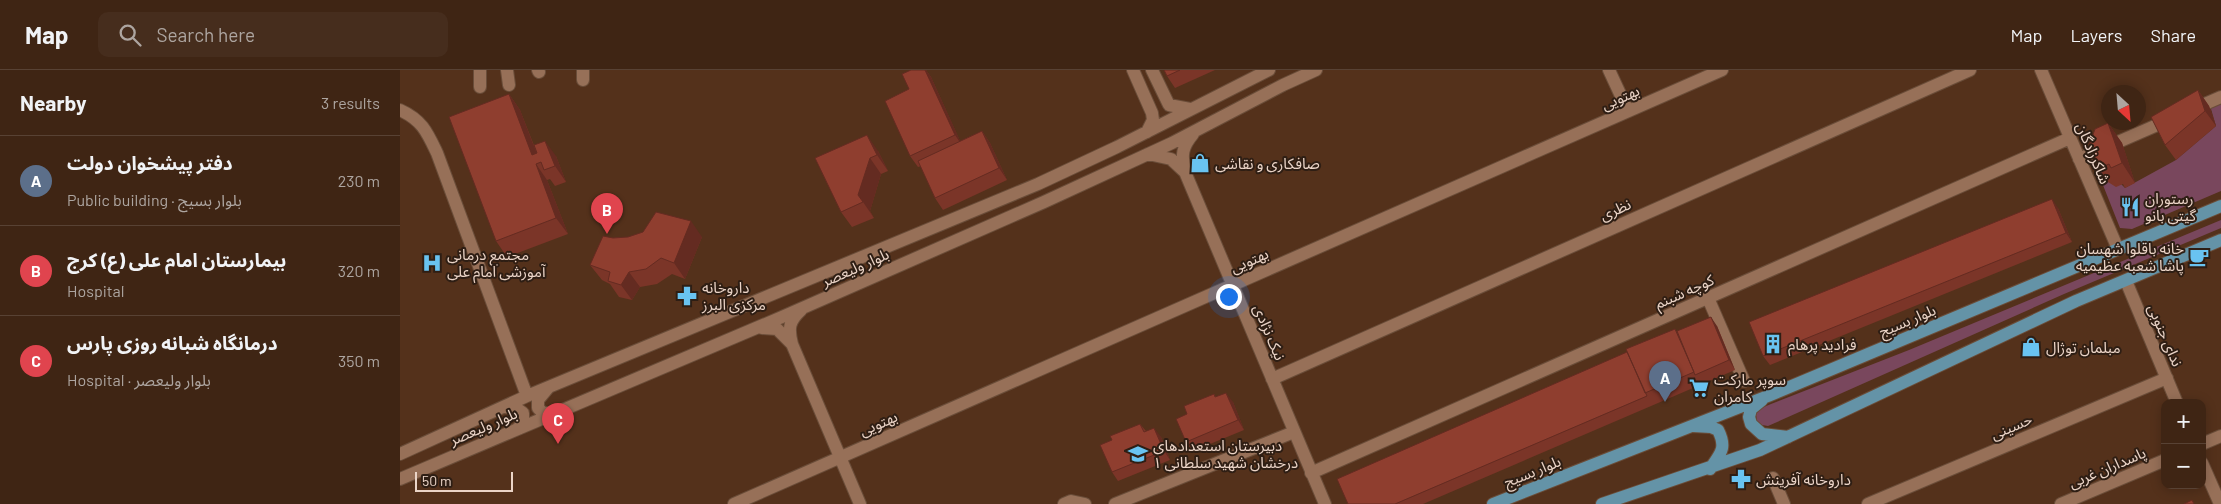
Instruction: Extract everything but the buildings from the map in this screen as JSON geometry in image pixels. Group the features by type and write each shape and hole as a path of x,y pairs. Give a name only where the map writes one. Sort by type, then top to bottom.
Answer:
{"main road":[{"name":"بلوار بسیج","path":"1493,504 1768,396 2221,206"},
{"path":"1602,504 1710,469 1760,450 2076,302 2221,240"},
{"path":"1768,396 1751,409 1749,417 1751,424 1762,434 1788,437"},
{"path":"1688,426 1711,427 1718,430 1723,449 1710,469"}],"street":[{"path":"480,70 480,87"},
{"path":"508,70 509,85"},
{"path":"1133,70 1152,113 1153,120 1147,132"},
{"path":"1152,70 1169,105 1167,111 1162,115 1152,113"},
{"name":"بلوار ولیعصر","path":"402,454 550,386 1038,184 1147,132 1269,70"},
{"name":"بلوار ولیعصر","path":"400,479 406,472 515,431 1044,202 1148,154 1316,70"},
{"path":"1609,70 1628,111"},
{"name":"بهتویی","path":"734,504 1722,70"},
{"name":"نظری","path":"1272,379 1970,70"},
{"name":"شاکرزادگان","path":"2041,70 2118,249"},
{"path":"2079,159 2221,97"},
{"path":"1169,105 1190,109"},
{"path":"400,110 416,118 437,153 527,396"},
{"path":"1185,172 1182,153 1184,144 1197,130"},
{"name":"کوچه شبنم","path":"1312,472 2070,138"},
{"path":"1148,154 1172,159 1185,172"},
{"name":"نیک نژادی","path":"1185,172 1325,504"},
{"path":"1038,184 1030,193 1031,198 1034,201 1044,202"},
{"path":"1010,196 1020,197 1024,204 1023,208 1014,215"},
{"name":"ندای جنوبی","path":"2126,281 2175,399"},
{"path":"1708,298 1744,381"},
{"path":"804,307 790,322 789,328 792,344 860,504"},
{"path":"754,329 777,329 792,344"},
{"name":"حسینی","path":"1868,504 2166,378"},
{"path":"550,386 541,394 538,400 538,408 544,413 557,413"},
{"path":"504,406 520,409 524,415 524,424 515,431"},
{"path":"1115,504 1294,432"},
{"path":"2206,442 2221,436"},
{"name":"پاسداران غربی","path":"2061,504 2161,462"},
{"path":"2206,471 2220,504"},
{"path":"1773,478 1784,504"},
{"path":"1064,504 1071,501 1085,504"}],"shaded area":[{"path":"2221,97 2221,191 2132,229 2120,228 2097,170 2103,166 2125,188 2176,160 2216,126 2209,102"},
{"path":"2221,220 2221,228 2064,294 1768,426 1762,425 1757,421 1756,415 1759,409 1909,350"}],"place":[{"name":"صافکاری و نقاشی","path":"1200,163"},
{"name":"رستوران گیتی بانو","path":"2130,207"},
{"name":"بیمارستان امام علی (ع) کرج","path":"607,234"},
{"name":"خانه باقلوا شهسان پاشا شعبه عظیمیه","path":"2199,257"},
{"name":"مجتمع درمانی آموزشی امام علی","path":"432,263"},
{"name":"داروخانه مرکزی البرز","path":"687,296"},
{"name":"فرادید پرهام","path":"1773,344"},
{"name":"مبلمان توژال","path":"2031,347"},
{"name":"سوپر مارکت کامران","path":"1699,388"},
{"name":"دفتر پیشخوان دولت","path":"1665,402"},
{"name":"درمانگاه شبانه روزی پارس","path":"558,444"},
{"name":"دبیرستان استعدادهای درخشان شهید سلطانی ۱","path":"1138,454"},
{"name":"داروخانه آفرینش","path":"1741,479"}]}
